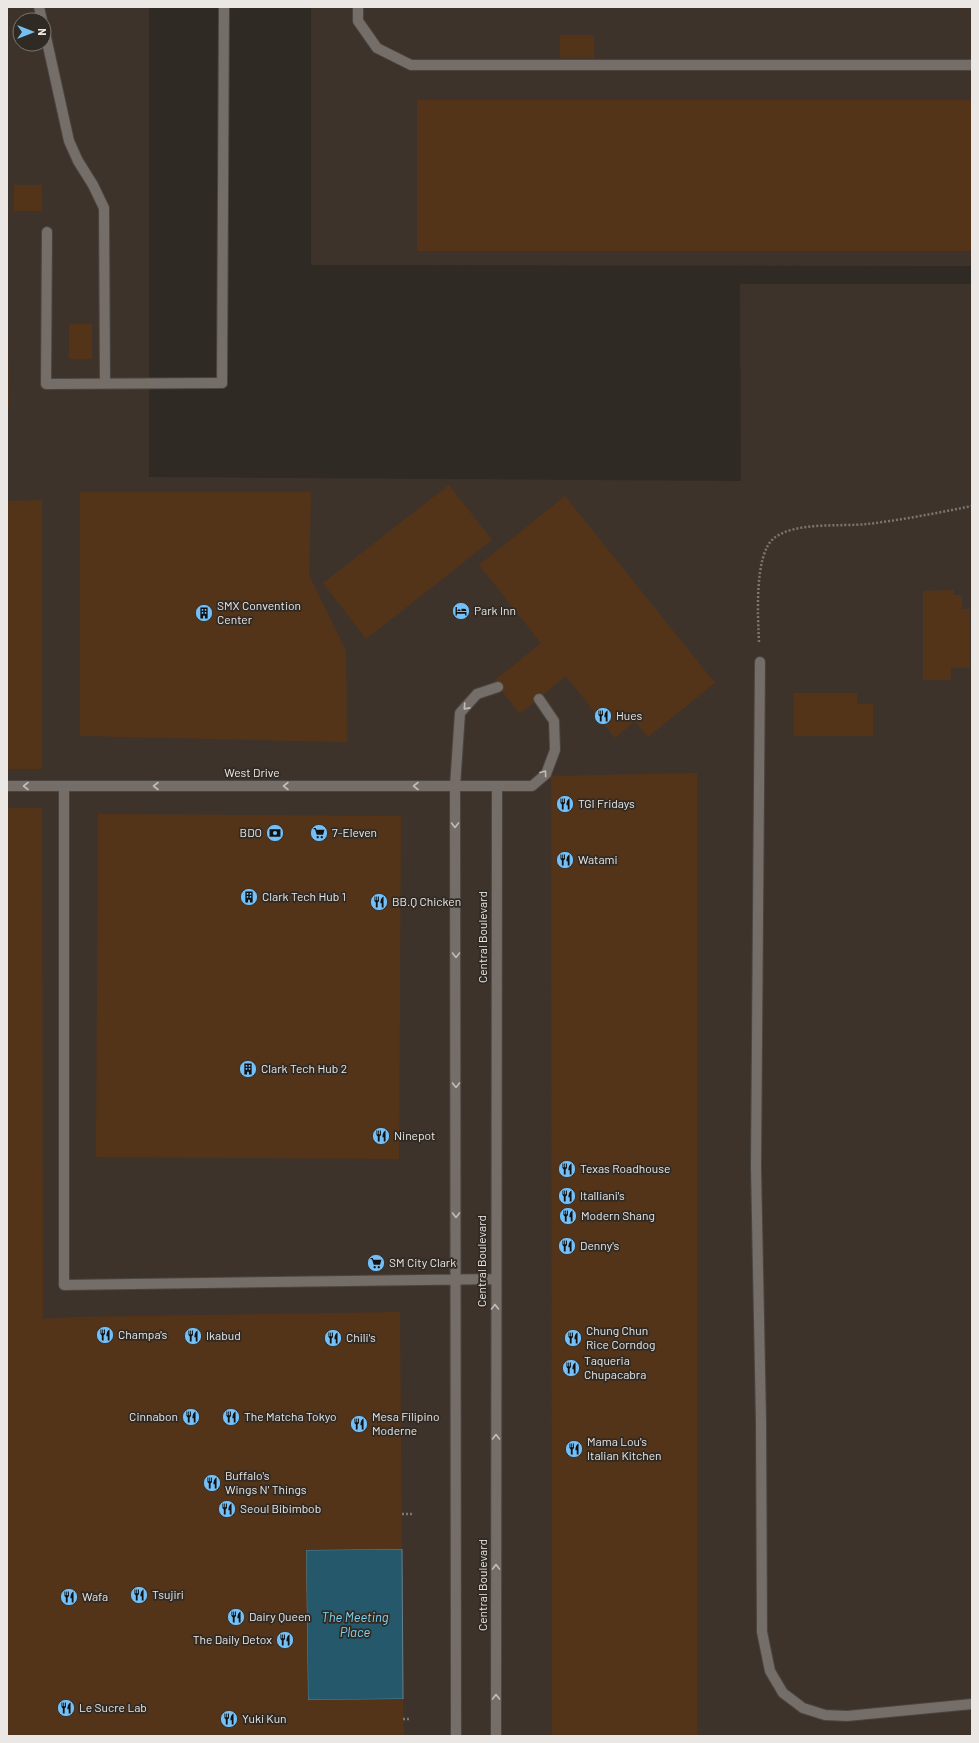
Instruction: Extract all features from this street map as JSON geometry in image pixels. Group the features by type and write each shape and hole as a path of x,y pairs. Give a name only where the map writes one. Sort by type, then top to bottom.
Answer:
{"street":[{"path":"47,232 46,384 222,382 224,7"},
{"path":"358,7 358,21 377,48 411,65 972,66"},
{"path":"49,52 69,141 78,161 93,185 104,208 105,383"},
{"path":"760,662 756,1167 761,1429 762,1632 765,1648 770,1671 783,1693 804,1708 825,1715 847,1716 972,1704"},
{"path":"456,1736 455,786 460,713 477,694 498,687"},
{"name":"West Drive","path":"7,786 532,786 546,774 555,750 554,721 539,698"},
{"path":"64,786 64,1285 456,1278 495,1279"},
{"name":"Central Boulevard","path":"496,1736 495,1279 497,786"}],"path":[{"path":"760,662 758,596 762,560 772,540 793,529 866,524 972,506"},
{"path":"402,1514 412,1514"},
{"path":"404,1719 410,1719"}],"shaded area":[{"name":"SM City Clark","path":"7,7 149,7 149,477 741,481 740,284 972,284 972,1736 7,1736"},
{"path":"311,7 972,7 972,266 311,265"}],"water":[{"name":"The Meeting Place","path":"402,1549 403,1699 308,1700 306,1550"}],"building":[{"path":"560,35 594,35 594,58 560,58"},
{"path":"417,100 972,100 972,251 417,251"},
{"path":"14,185 42,185 42,211 14,211"},
{"path":"69,324 92,324 92,359 69,359"},
{"path":"8,338 9,407 7,407"},
{"path":"449,485 492,540 366,639 323,583"},
{"name":"SMX Convention Center","path":"80,492 311,492 309,575 346,651 347,742 80,736"},
{"path":"565,496 715,683 648,737 635,721 615,738 566,676 520,714 494,681 541,643 479,565"},
{"path":"42,500 42,769 7,769 7,501"},
{"path":"954,590 954,595 962,595 962,609 970,609 970,668 951,668 951,680 923,680 923,591"},
{"path":"794,693 857,693 857,704 873,704 873,736 794,736"},
{"path":"697,773 697,1736 552,1736 551,776"},
{"path":"7,808 42,808 43,1319 75,1317 400,1312 402,1549 306,1550 308,1700 403,1699 404,1736 7,1736"},
{"path":"98,814 401,816 399,1159 96,1157"}],"place":[{"name":"Park Inn","path":"461,611"},
{"name":"SMX Convention Center","path":"204,613"},
{"name":"Hues","path":"603,716"},
{"name":"TGI Fridays","path":"565,804"},
{"name":"BDO","path":"275,833"},
{"name":"7-Eleven","path":"319,833"},
{"name":"Watami","path":"565,860"},
{"name":"Clark Tech Hub 1","path":"249,897"},
{"name":"BB.Q Chicken","path":"379,902"},
{"name":"Clark Tech Hub 2","path":"248,1069"},
{"name":"Ninepot","path":"381,1136"},
{"name":"Texas Roadhouse","path":"567,1169"},
{"name":"Italliani's","path":"567,1196"},
{"name":"Modern Shang","path":"568,1216"},
{"name":"Denny's","path":"567,1246"},
{"name":"SM City Clark","path":"376,1263"},
{"name":"Champa's","path":"105,1335"},
{"name":"Ikabud","path":"193,1336"},
{"name":"Chili's","path":"333,1338"},
{"name":"Chung Chun Rice Corndog","path":"573,1338"},
{"name":"Taqueria Chupacabra","path":"571,1368"},
{"name":"Cinnabon","path":"191,1417"},
{"name":"The Matcha Tokyo","path":"231,1417"},
{"name":"Mesa Filipino Moderne","path":"359,1424"},
{"name":"Mama Lou's Italian Kitchen","path":"574,1449"},
{"name":"Buffalo's Wings N' Things","path":"212,1483"},
{"name":"Seoul Bibimbob","path":"227,1509"},
{"name":"Tsujiri","path":"139,1595"},
{"name":"Wafa","path":"69,1597"},
{"name":"Dairy Queen","path":"236,1617"},
{"name":"The Daily Detox","path":"285,1640"},
{"name":"Le Sucre Lab","path":"66,1708"},
{"name":"Yuki Kun","path":"229,1719"}]}
